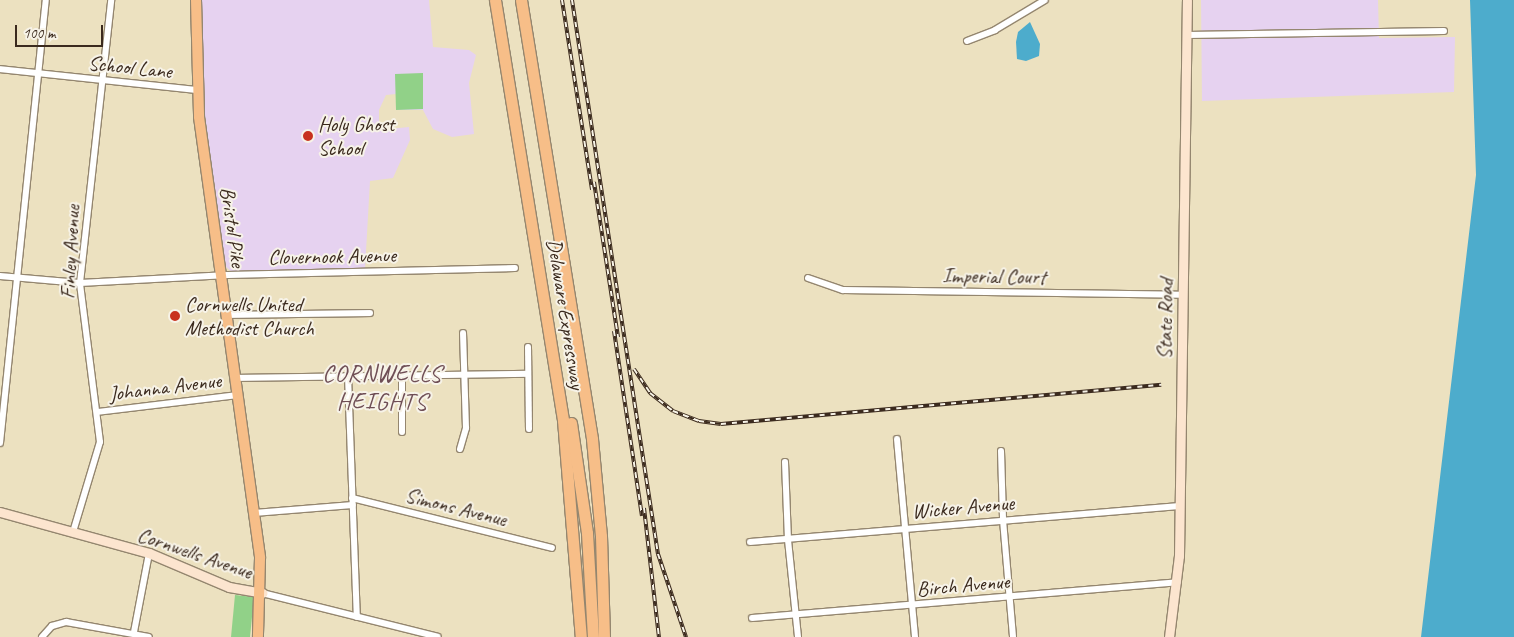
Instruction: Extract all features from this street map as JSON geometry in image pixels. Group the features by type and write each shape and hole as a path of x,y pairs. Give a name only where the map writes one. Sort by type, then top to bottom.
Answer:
{"highway":[{"name":"Delaware Expressway","path":"495,0 569,462 580,637"},
{"name":"Delaware Expressway","path":"521,0 592,439 601,536 604,637"},
{"path":"537,255 550,294 579,473 589,562 593,637"}],"main road":[{"name":"Bristol Pike","path":"196,0 196,90 254,513 262,593 258,637"},
{"name":"State Road","path":"1169,637 1178,582 1187,0"},
{"name":"Cornwells Avenue","path":"0,512 149,553 229,587 262,593"}],"street":[{"path":"0,444 16,278 40,74 46,0"},
{"name":"Finley Avenue","path":"73,532 100,442 80,283 111,0"},
{"path":"967,40 995,30 1045,0"},
{"path":"1187,35 1444,31"},
{"name":"School Lane","path":"0,69 196,90"},
{"name":"Clovernook Avenue","path":"0,276 80,283 221,276 515,268"},
{"name":"Imperial Court","path":"808,278 843,290 1182,295"},
{"path":"226,315 370,313"},
{"path":"460,449 466,428 466,375 463,333"},
{"path":"528,347 529,429"},
{"path":"235,378 528,374"},
{"path":"348,376 357,617"},
{"path":"402,376 402,432"},
{"name":"Johanna Avenue","path":"97,412 237,395"},
{"path":"897,439 915,637"},
{"path":"1001,451 1003,520 1013,637"},
{"path":"785,462 788,540 798,637"},
{"name":"Simons Avenue","path":"254,513 353,501 552,548"},
{"name":"Wicker Avenue","path":"750,542 1179,506"},
{"path":"134,632 149,553"},
{"name":"Birch Avenue","path":"752,618 1009,598 1178,582"},
{"name":"Cornwells Avenue","path":"262,593 438,637"},
{"path":"42,637 52,626 66,622 134,632 149,637"}],"shaded area":[{"name":"Holy Ghost School","path":"202,0 429,0 433,47 469,50 476,55 469,83 474,134 452,137 433,129 423,110 396,110 396,94 386,95 379,110 379,130 409,127 410,140 393,178 370,181 365,269 232,272 225,266 202,94"},
{"path":"1201,0 1378,0 1379,38 1455,37 1454,92 1202,101"}],"green space":[{"path":"423,73 423,109 396,110 395,74"},
{"path":"235,595 254,597 250,637 231,637"}],"water":[{"path":"1470,0 1514,0 1514,637 1421,637 1476,175"},
{"path":"1030,22 1040,44 1039,56 1026,61 1017,59 1016,42 1018,32"}],"railway":[{"path":"562,0 592,190"},
{"path":"572,0 658,554 686,637"},
{"path":"594,182 618,337"},
{"path":"614,331 642,516"},
{"path":"634,369 650,393 673,411 699,421 721,424 1161,385"},
{"path":"644,508 659,637"}],"place":[{"name":"Holy Ghost School","path":"308,136"},
{"name":"Cornwells United Methodist Church","path":"175,316"}],"district":[{"name":"CORNWELLS HEIGHTS","path":"382,388"}]}
